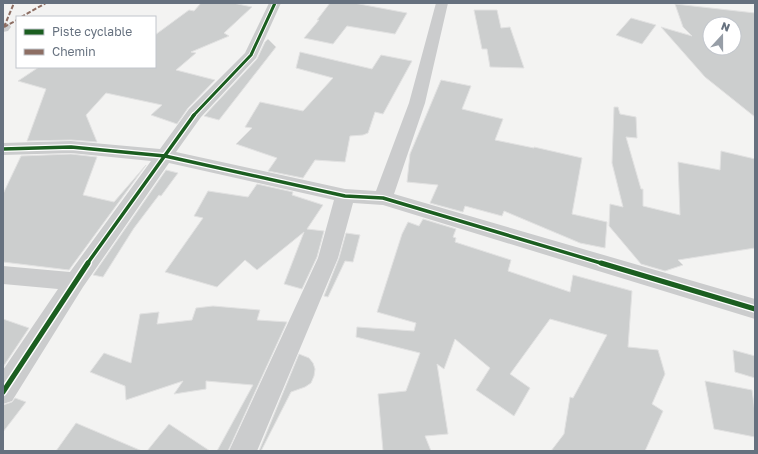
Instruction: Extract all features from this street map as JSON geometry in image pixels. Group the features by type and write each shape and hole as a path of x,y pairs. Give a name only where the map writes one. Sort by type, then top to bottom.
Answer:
{"street":[{"path":"3,392 75,281 195,113 251,55 275,3"},
{"path":"383,198 417,103 442,3"},
{"path":"3,149 71,147 164,156 345,196 383,198 755,309"},
{"path":"243,451 328,258 345,196"},
{"path":"3,275 75,281"}],"building":[{"path":"201,3 233,3 252,7 224,33 229,36 191,52 196,53 176,70 215,80 188,108 177,124 151,115 162,105 106,93 86,115 97,142 71,140 27,141 46,89 18,81 38,68 156,68 156,34 189,10 194,11"},
{"path":"330,3 354,3 407,13 395,34 347,26 333,44 304,38 319,20 317,20"},
{"path":"675,4 755,13 755,117 705,77 661,27 692,36 683,27"},
{"path":"474,10 497,10 501,28 510,27 524,68 490,67 487,49 482,49"},
{"path":"631,18 656,25 642,44 616,35"},
{"path":"268,39 276,47 219,120 204,116 257,59"},
{"path":"300,52 372,69 381,55 412,61 383,114 375,112 368,133 350,136 345,162 315,160 303,178 268,171 277,158 236,144 252,128 245,127 260,102 303,111 333,78 296,68"},
{"path":"441,80 471,86 462,109 503,119 495,140 582,158 572,214 607,222 605,248 580,243 504,211 502,216 465,206 463,212 430,203 438,185 407,182 410,154"},
{"path":"614,107 618,107 620,114 636,117 637,138 626,137 641,189 643,189 643,206 680,215 678,162 720,170 721,151 755,159 755,248 678,260 683,265 665,271 641,264 609,226 610,204 623,207 612,163"},
{"path":"71,154 97,157 83,195 114,202 146,165 69,270 3,262 3,194 21,156"},
{"path":"166,170 178,173 134,228 103,277 93,275"},
{"path":"257,184 293,192 292,195 323,205 307,229 324,231 317,257 302,289 284,284 304,232 257,270 245,260 217,287 165,272 203,218 194,216 208,191 248,197"},
{"path":"423,219 456,229 453,237 456,238 455,242 511,260 508,271 570,292 573,275 632,291 628,347 658,350 665,374 652,404 663,411 645,451 551,451 564,434 570,397 573,398 607,335 550,319 510,374 530,388 514,416 476,390 490,368 455,339 444,369 437,364 448,434 425,436 431,451 383,451 378,394 406,391 420,353 356,337 357,327 414,331 416,323 377,312 402,234 408,222 419,226"},
{"path":"346,233 360,235 353,262 345,261 328,297 324,296 339,258"},
{"path":"213,306 260,310 257,320 287,322 228,451 217,451 253,385 206,381 206,389 174,394 183,381 126,400 125,386 90,372 104,353 131,363 140,314 159,312 157,324 192,320 196,308"},
{"path":"3,319 29,328 3,367"},
{"path":"733,350 755,356 755,378 735,372"},
{"path":"299,354 309,358 313,363 315,369 314,376 311,383 291,392 261,451 259,451"},
{"path":"705,381 752,390 755,412 755,437 714,429"},
{"path":"15,398 26,402 3,432 3,405 12,402"},
{"path":"76,423 142,451 56,451"},
{"path":"169,424 210,451 147,451"}],"marked path":[{"path":"4,27 14,3"},
{"path":"23,16 46,3"},
{"path":"4,27 16,21"}],"cycle path":[{"path":"3,392 75,281 195,113 251,55 275,3"},
{"path":"3,149 71,147 165,156 345,196 383,198 755,309"}]}
